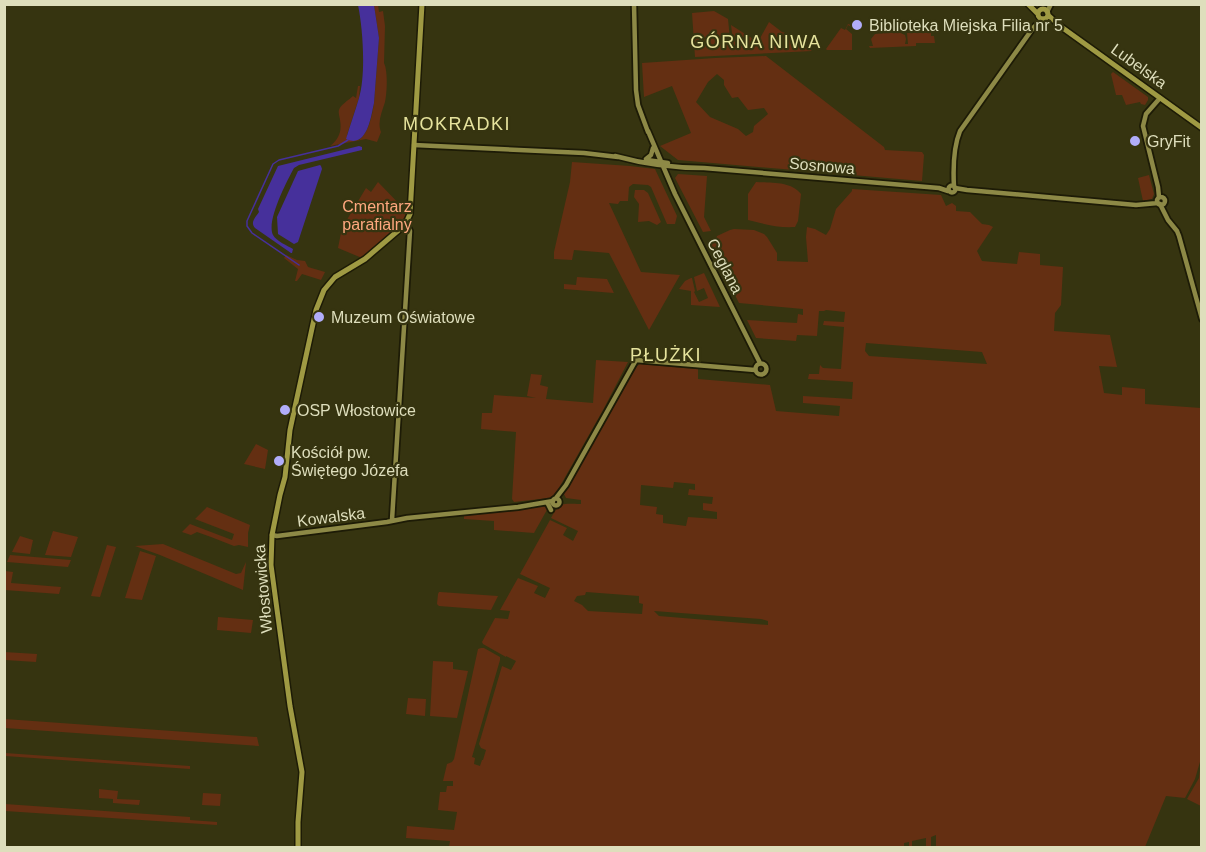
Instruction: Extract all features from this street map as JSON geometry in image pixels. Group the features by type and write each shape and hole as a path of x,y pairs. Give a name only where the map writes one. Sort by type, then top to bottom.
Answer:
{"main road":[{"path":"404,224 411,210 422,4"},
{"name":"Lubelska","path":"1030,4 1202,128"},
{"name":"Włostowicka","path":"298,848 302,772 290,706 271,565 272,536 286,472 290,430 320,299 335,277 364,259 404,224"}],"street":[{"path":"633,4 638,105 660,163"},
{"path":"952,188 956,144 960,131 1044,12"},
{"path":"1160,98 1146,114 1143,126 1160,201 1165,215 1179,236 1202,319"},
{"path":"648,131 660,163"},
{"path":"414,145 584,153 646,159 660,163"},
{"path":"646,159 651,155 653,148"},
{"path":"615,156 660,163"},
{"name":"Sosnowa","path":"660,163 671,166 1146,204 1160,201"},
{"name":"Sosnowa","path":"660,163 704,168"},
{"name":"Ceglana","path":"556,500 636,360 738,369 757,366 753,349 660,163"},
{"name":"Ceglana","path":"660,163 669,186 675,194"},
{"path":"666,174 671,166"},
{"path":"392,520 409,234 404,224"},
{"path":"551,510 556,500"},
{"name":"Kowalska","path":"272,536 556,500"}],"green space":[{"path":"374,5 378,5 379,12 383,11 385,26 384,63 387,88 381,113 381,132 377,142 366,139 330,146 338,138 340,131 340,108 353,96 356,98 358,86 360,86 359,98 347,135 359,140 370,123 374,103 379,38"},
{"path":"714,11 728,19 731,49 734,49 731,25 758,42 769,22 812,51 695,57 692,13"},
{"path":"848,24 854,26 853,28 848,25 846,29 852,34 852,50 827,50 841,28 845,30"},
{"path":"898,32 905,35 905,44 908,44 907,33 931,33 935,43 870,48 869,46 873,46 871,39 875,34"},
{"path":"766,56 885,150 922,152 924,155 922,181 678,160 660,146 691,133 672,86 644,97 642,63","holes":["717,74 724,80 724,85 732,98 738,97 748,110 764,108 768,114 754,126 753,132 746,136 738,129 710,117 696,102 708,82"]},
{"path":"1113,72 1148,97 1145,105 1140,102 1126,105 1122,95 1116,95 1111,74"},
{"path":"572,162 655,169 677,216 675,224 667,224 651,187 648,185 633,184 629,187 628,201 620,201 618,204 609,203 641,272 680,275 649,330 609,253 574,250 572,260 554,259"},
{"path":"678,174 707,176 704,217 711,231 703,232 675,178"},
{"path":"1149,175 1154,194 1152,199 1143,201 1138,178"},
{"name":"Cmentarz parafialny","path":"378,182 406,211 405,217 362,258 338,248 342,228 366,188 371,192"},
{"path":"756,182 786,185 801,194 798,221 795,227 748,220 748,194"},
{"path":"852,189 941,195 946,206 952,203 956,206 956,211 970,212 982,224 993,227 977,251 982,261 1017,264 1019,252 1040,254 1040,265 1063,267 1061,305 1055,313 1054,331 1110,335 1117,367 1099,366 1104,393 1122,395 1122,387 1145,389 1145,404 1201,408 1202,755 1195,779 1185,798 1166,796 1145,847 936,847 936,835 931,837 931,848 926,847 926,838 912,841 912,848 909,847 909,842 904,843 904,848 442,848 449,847 450,841 406,838 407,826 454,830 457,812 438,810 440,792 446,792 447,786 453,786 453,781 443,781 447,764 454,759 478,649 484,648 500,657 472,757 475,758 474,764 480,766 486,750 479,744 502,666 511,670 516,661 482,642 495,618 508,619 510,611 500,610 518,578 538,586 534,593 545,598 550,588 520,574 550,520 567,528 563,535 573,541 578,531 551,518 560,506 581,504 581,500 566,498 564,494 637,366 640,364 698,369 698,379 770,385 776,411 839,416 840,406 803,403 803,396 852,399 853,382 808,379 809,374 819,374 820,365 823,368 841,369 844,327 823,325 824,321 844,322 845,312 819,311 817,336 797,335 796,341 756,338 747,320 797,323 798,314 803,315 803,309 739,303 709,243 730,230 754,230 767,237 777,253 777,261 808,262 807,227 826,235 836,209","holes":["866,343 982,352 987,364 869,356 865,351","674,482 695,484 695,490 689,489 688,495 713,497 712,504 703,503 703,510 717,512 717,519 688,517 686,526 663,523 663,515 656,514 657,507 640,505 641,485 673,488","586,592 639,596 639,603 643,604 642,614 588,611 574,601 577,596 585,595","654,611 761,619 768,621 768,625 659,616"]},
{"path":"635,190 644,190 648,193 661,222 657,225 649,221 638,222 639,204 634,197"},
{"path":"286,255 305,261 308,267 325,272 321,280 302,274 295,281 298,269 284,258"},
{"path":"704,273 720,307 691,305 691,291 679,289 685,281 692,278 694,292 699,302 708,298 704,288 697,291 694,277"},
{"path":"577,277 607,279 614,293 564,289 564,284 576,285"},
{"path":"596,360 628,362 555,495 549,498 514,502 512,499 516,432 481,429 482,413 492,413 494,395 536,398 527,396 531,374 542,375 540,385 548,387 546,399 593,403"},
{"path":"256,444 268,450 265,469 244,464"},
{"path":"546,506 548,508 534,533 494,530 494,521 464,519 464,516"},
{"path":"207,507 250,525 248,547 234,546 197,532 191,535 182,532 190,524 232,540 234,534 195,519"},
{"path":"53,531 78,537 71,557 45,555"},
{"path":"20,536 33,540 30,554 12,552"},
{"path":"163,544 236,574 241,573 246,562 243,590 135,546"},
{"path":"107,545 116,547 100,597 91,596"},
{"path":"140,551 156,556 142,600 125,598"},
{"path":"10,555 71,560 68,567 7,562"},
{"path":"5,571 13,572 11,583 61,587 59,594 5,590"},
{"path":"439,592 498,596 491,610 439,606 437,604"},
{"path":"218,617 253,620 251,633 217,630"},
{"path":"4,652 37,654 36,662 5,660"},
{"path":"433,661 453,662 453,669 468,671 457,718 430,716"},
{"path":"408,698 426,699 425,716 406,714"},
{"path":"5,719 257,737 259,746 5,728"},
{"path":"5,753 190,766 190,769 5,756"},
{"path":"1201,762 1201,806 1187,799 1199,778"},
{"path":"99,789 118,791 117,799 140,800 139,805 113,803 113,799 99,798"},
{"path":"203,793 221,794 220,806 202,805"},
{"path":"5,804 190,817 190,820 217,822 217,825 5,811"}],"shaded area":[{"path":"358,5 374,5 379,38 371,116 363,136 353,141 346,139 359,98 363,65"},
{"path":"359,146 362,150 294,168 278,201 272,220 273,235 293,249 292,253 255,228 253,224 259,212 258,209 278,166"},
{"path":"320,165 322,169 298,242 294,244 278,234 277,217 298,171"}],"waterway":[{"path":"299,265 252,233 247,226 247,221 273,164 279,160 338,146 348,140"}],"place":[{"name":"Biblioteka Miejska Filia nr 5","path":"857,25"},
{"name":"GryFit","path":"1135,141"},
{"name":"Muzeum Oświatowe","path":"319,317"},
{"name":"OSP Włostowice","path":"285,410"},
{"name":"Kościół pw. Świętego Józefa","path":"279,461"}],"district":[{"name":"GÓRNA NIWA","path":"756,42"},
{"name":"MOKRADKI","path":"457,124"},
{"name":"PŁUŻKI","path":"666,355"}]}
